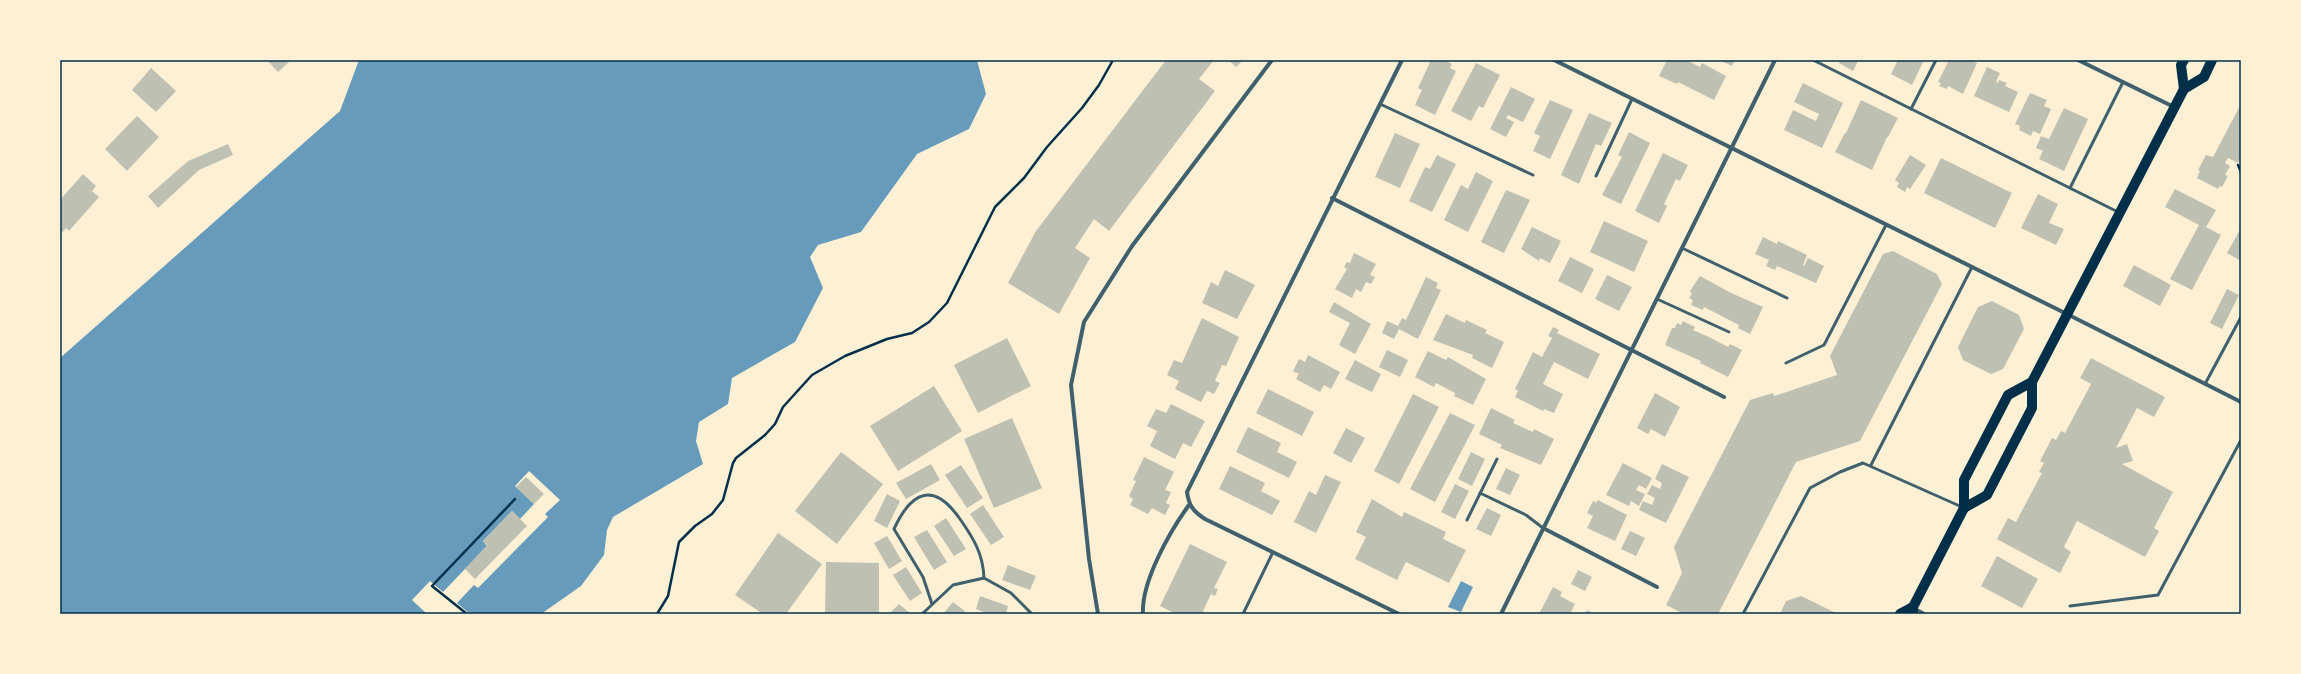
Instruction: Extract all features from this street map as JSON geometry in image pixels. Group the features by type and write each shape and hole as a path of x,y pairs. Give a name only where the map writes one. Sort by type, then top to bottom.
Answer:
{"main road":[{"path":"2184,60 2181,65 2184,89"},
{"path":"1964,508 1987,495 2032,408 2032,382 2119,213 2184,89 2204,77 2212,60"},
{"path":"1900,614 1913,611 1964,508 1964,480 2008,395 2032,382"}],"street":[{"path":"1098,614 1088,559 1071,385 1084,322 1132,246 1272,60"},
{"path":"1399,614 1205,518 1195,512 1189,505 1187,492 1402,60"},
{"path":"1554,60 1731,149 2067,314 2241,402"},
{"path":"1500,614 1775,60"},
{"path":"2078,60 2174,107"},
{"path":"1332,198 1724,396"},
{"path":"1143,614 1144,600 1153,570 1174,526 1189,505"},
{"path":"1543,528 1657,587"}],"lane":[{"path":"1812,60 2119,213"},
{"path":"1911,110 1936,60"},
{"path":"2070,188 2123,82"},
{"path":"1596,176 1632,99"},
{"path":"1380,104 1533,175"},
{"path":"1786,363 1824,345 1886,225"},
{"path":"1682,248 1787,298"},
{"path":"1871,465 1972,267"},
{"path":"1657,299 1729,332"},
{"path":"2205,384 2241,317"},
{"path":"2070,606 2158,595 2241,440"},
{"path":"1467,520 1497,459"},
{"path":"1743,614 1810,488 1853,466 1863,463 1871,465 1964,508"},
{"path":"1480,493 1526,515 1543,528"},
{"path":"932,604 923,577 894,528 905,508 913,501 924,495 938,496 950,504 976,541 983,561 984,578"},
{"path":"1243,614 1273,552"},
{"path":"922,614 953,585 984,578 1011,593 1032,614"},
{"path":"1913,611 1925,614"}],"path":[{"path":"657,614 668,596 679,542 695,526 712,514 724,500 733,463 736,458 765,435 775,424 782,407 812,375 845,356 887,339 912,333 929,322 947,303 995,207 1024,178 1047,147 1082,108 1099,85 1113,60"},
{"path":"2238,164 2241,172"},
{"path":"466,614 432,586 515,500"}],"water":[{"path":"359,60 977,60 986,94 969,129 917,154 861,232 818,245 810,257 823,288 795,342 732,378 728,404 699,422 696,441 703,464 613,517 607,530 604,555 581,586 541,614 60,614 60,358 340,111"},
{"path":"1461,581 1473,587 1461,612 1448,607"}],"pier":[{"path":"529,471 560,500 545,514 548,517 478,588 474,585 457,603 470,614 427,614 412,600 430,581 443,592 487,546 483,541 512,511 520,519 534,504 515,486"}],"building":[{"path":"267,60 287,60 289,62 278,72"},
{"path":"1166,60 1214,60 1199,79 1215,91 1109,231 1094,219 1075,248 1090,258 1059,314 1008,283 1036,231"},
{"path":"1228,60 1243,60 1236,67"},
{"path":"1431,60 1437,62 1438,60 1444,60 1452,64 1450,68 1456,71 1435,115 1415,105 1422,90 1418,88"},
{"path":"1667,60 1686,60 1700,67 1702,63 1726,76 1714,100 1678,82 1677,84 1659,76"},
{"path":"1719,60 1735,60 1732,66"},
{"path":"1841,60 1858,61 1853,71 1839,63"},
{"path":"1898,60 1924,60 1912,85 1891,74"},
{"path":"1949,60 1975,60 1974,62 1977,63 1963,94 1948,86 1947,89 1939,86 1941,83 1938,82"},
{"path":"1476,63 1500,75 1483,108 1479,106 1471,121 1451,111"},
{"path":"1987,67 2000,73 1996,82 1998,83 1999,80 2007,83 2005,86 2018,92 2009,112 1974,96"},
{"path":"151,68 176,91 156,112 132,90"},
{"path":"1803,83 1843,103 1822,148 1784,130 1793,110 1816,121 1819,114 1794,102"},
{"path":"1511,87 1535,99 1523,122 1508,115 1506,118 1514,122 1506,137 1490,129"},
{"path":"2030,93 2047,100 2044,106 2051,109 2040,134 2033,131 2031,136 2019,130 2020,126 2015,124"},
{"path":"1550,100 1573,110 1550,159 1533,151 1540,136 1534,133"},
{"path":"1861,100 1898,118 1887,137 1872,170 1835,152 1846,133"},
{"path":"2241,104 2241,156 2238,163 2228,158 2225,163 2230,166 2225,175 2228,176 2222,187 2220,186 2218,189 2197,178 2200,171 2198,170 2206,155 2213,157"},
{"path":"2064,108 2088,119 2064,171 2039,159 2043,151 2036,148 2041,136 2049,139"},
{"path":"1589,113 1612,123 1601,146 1596,144 1579,184 1561,175"},
{"path":"137,116 159,137 127,171 105,149"},
{"path":"1629,132 1650,143 1621,204 1602,195 1622,157 1618,155"},
{"path":"1395,133 1420,144 1400,188 1375,177"},
{"path":"228,144 233,155 199,170 158,208 148,196 188,161"},
{"path":"1663,153 1688,165 1680,181 1676,179 1664,204 1667,206 1659,223 1635,211"},
{"path":"1437,155 1456,164 1432,212 1409,201 1425,167 1430,169"},
{"path":"1910,155 1926,165 1910,189 1907,187 1905,192 1897,187 1899,183 1895,180"},
{"path":"1941,158 2012,193 1995,228 1924,193"},
{"path":"1476,172 1493,181 1468,232 1444,220 1461,185 1468,189"},
{"path":"83,174 96,186 92,191 99,197 69,231 66,228 60,235 60,200"},
{"path":"2175,189 2216,210 2206,227 2221,235 2192,290 2170,279 2199,225 2165,207"},
{"path":"1506,190 1530,200 1504,253 1481,242"},
{"path":"2038,194 2058,204 2049,223 2064,229 2056,245 2021,228"},
{"path":"1604,221 1648,241 1634,272 1590,252"},
{"path":"1532,227 1561,241 1550,263 1540,258 1539,261 1521,249"},
{"path":"2241,228 2241,261 2227,253"},
{"path":"1763,237 1777,244 1778,241 1807,255 1803,265 1804,266 1808,258 1824,266 1816,283 1777,266 1775,270 1766,266 1769,260 1755,254"},
{"path":"1893,251 1937,274 1942,284 1860,441 1796,462 1718,614 1684,614 1666,605 1682,573 1674,547 1750,400 1773,393 1774,396 1837,375 1830,356 1883,254"},
{"path":"1354,253 1376,264 1370,275 1375,277 1371,284 1366,282 1361,292 1356,289 1352,298 1335,289 1347,269 1344,267 1347,262 1350,263"},
{"path":"1570,257 1594,269 1582,293 1558,281"},
{"path":"2134,265 2171,285 2160,306 2123,286"},
{"path":"1225,270 1255,285 1237,319 1202,303 1211,282 1218,286"},
{"path":"1607,275 1632,287 1619,311 1595,299"},
{"path":"1700,276 1731,293 1763,307 1750,334 1738,328 1739,325 1704,307 1703,310 1691,305 1693,300 1689,298 1692,294 1690,291"},
{"path":"1426,277 1438,283 1436,288 1441,290 1418,339 1399,329 1394,339 1382,333 1387,321 1398,326 1402,318 1406,320"},
{"path":"2227,289 2239,295 2222,329 2210,323"},
{"path":"1992,301 2019,315 2024,329 2003,369 1991,374 1963,360 1958,347 1978,307"},
{"path":"1334,302 1371,324 1355,354 1339,345 1350,323 1329,312"},
{"path":"1446,314 1465,323 1466,320 1487,330 1485,333 1504,342 1492,368 1472,358 1473,355 1433,340"},
{"path":"1202,318 1239,337 1226,366 1222,365 1215,381 1220,383 1214,394 1207,391 1201,402 1175,389 1179,381 1167,375 1174,360 1182,363"},
{"path":"1683,321 1695,327 1693,330 1728,347 1730,344 1742,350 1728,377 1700,363 1701,361 1665,345 1672,328 1675,328 1677,323 1681,325"},
{"path":"1553,327 1559,330 1557,333 1600,354 1588,379 1554,362 1543,384 1563,394 1554,413 1544,409 1543,411 1515,397 1518,391 1515,389 1533,352 1542,357 1552,338 1548,336"},
{"path":"1007,338 1031,386 978,413 954,365"},
{"path":"1387,350 1408,360 1400,377 1379,367"},
{"path":"1428,351 1446,360 1448,357 1486,379 1473,405 1454,396 1455,393 1436,383 1434,387 1415,377"},
{"path":"1308,355 1340,372 1331,389 1324,385 1320,392 1296,379 1299,374 1293,371 1299,359 1305,362"},
{"path":"2091,358 2165,397 2154,417 2137,408 2116,448 2127,444 2133,461 2122,464 2173,492 2154,528 2159,531 2145,557 2077,521 2064,547 2071,552 2060,573 1997,539 2008,518 2016,522 2042,473 2039,472 2044,463 2040,461 2052,438 2056,440 2061,431 2065,433 2091,384 2080,378"},
{"path":"1355,360 1381,374 1372,392 1345,379"},
{"path":"934,386 962,431 898,471 870,426"},
{"path":"1268,389 1314,412 1302,436 1256,413"},
{"path":"1655,393 1680,407 1665,437 1651,429 1648,434 1637,428"},
{"path":"1413,394 1439,407 1399,484 1374,471"},
{"path":"1171,404 1205,421 1191,447 1183,443 1175,459 1150,446 1157,431 1147,426 1156,409 1166,413"},
{"path":"1491,408 1515,420 1513,423 1533,432 1534,429 1554,439 1541,465 1500,448 1502,445 1479,434"},
{"path":"1450,413 1475,425 1435,502 1410,489"},
{"path":"1012,418 1042,488 994,508 964,439"},
{"path":"1248,427 1281,443 1277,452 1297,462 1289,478 1236,452"},
{"path":"1346,428 1365,438 1351,463 1333,453"},
{"path":"841,452 883,484 837,544 795,511"},
{"path":"1471,452 1485,459 1472,486 1458,479"},
{"path":"1144,457 1174,472 1165,490 1171,492 1166,503 1170,505 1165,515 1152,508 1148,514 1130,505 1133,499 1129,496 1136,481 1133,480"},
{"path":"1623,463 1652,478 1646,489 1639,485 1636,490 1645,494 1639,506 1631,501 1629,506 1606,495"},
{"path":"931,464 940,480 906,499 896,483"},
{"path":"1662,464 1689,477 1666,523 1639,510 1643,501 1652,505 1655,498 1647,494 1652,485 1660,489 1662,483 1655,479"},
{"path":"961,465 983,498 967,508 945,475"},
{"path":"1230,466 1265,483 1261,491 1280,501 1272,515 1219,489"},
{"path":"1506,468 1520,475 1510,495 1496,489"},
{"path":"1325,475 1341,482 1316,533 1294,522 1309,491 1316,495"},
{"path":"526,477 544,494 534,504 516,487"},
{"path":"1455,484 1469,491 1455,519 1441,512"},
{"path":"887,494 900,501 887,528 874,521"},
{"path":"1372,499 1402,517 1404,512 1446,532 1443,539 1466,550 1449,583 1406,562 1397,580 1355,559 1366,537 1356,532"},
{"path":"1598,500 1627,515 1615,541 1587,528 1593,516 1587,513 1593,501 1596,503"},
{"path":"983,505 1004,537 991,545 970,514"},
{"path":"1487,508 1501,515 1491,536 1476,529"},
{"path":"512,511 527,526 475,579 465,569 487,545 483,541"},
{"path":"946,518 966,549 954,556 934,526"},
{"path":"927,530 947,562 934,570 914,537"},
{"path":"1630,531 1645,538 1636,556 1621,549"},
{"path":"778,533 822,564 786,614 763,614 735,595"},
{"path":"887,536 902,561 889,569 874,543"},
{"path":"1190,544 1227,562 1214,588 1218,589 1215,596 1211,594 1203,611 1205,614 1176,614 1160,606"},
{"path":"1997,556 2038,579 2022,608 1981,586"},
{"path":"826,562 879,563 879,614 825,614"},
{"path":"1008,565 1036,576 1030,590 1002,580"},
{"path":"906,567 922,593 910,601 893,575"},
{"path":"1578,570 1592,577 1585,591 1571,584"},
{"path":"1553,587 1562,592 1560,596 1575,604 1570,614 1539,614"},
{"path":"980,596 1008,606 1006,614 988,614 976,609"},
{"path":"1801,596 1838,614 1780,614 1786,601"},
{"path":"953,602 965,611 962,614 943,614"},
{"path":"899,604 911,614 889,614"},
{"path":"1587,610 1594,614 1585,614"}]}
